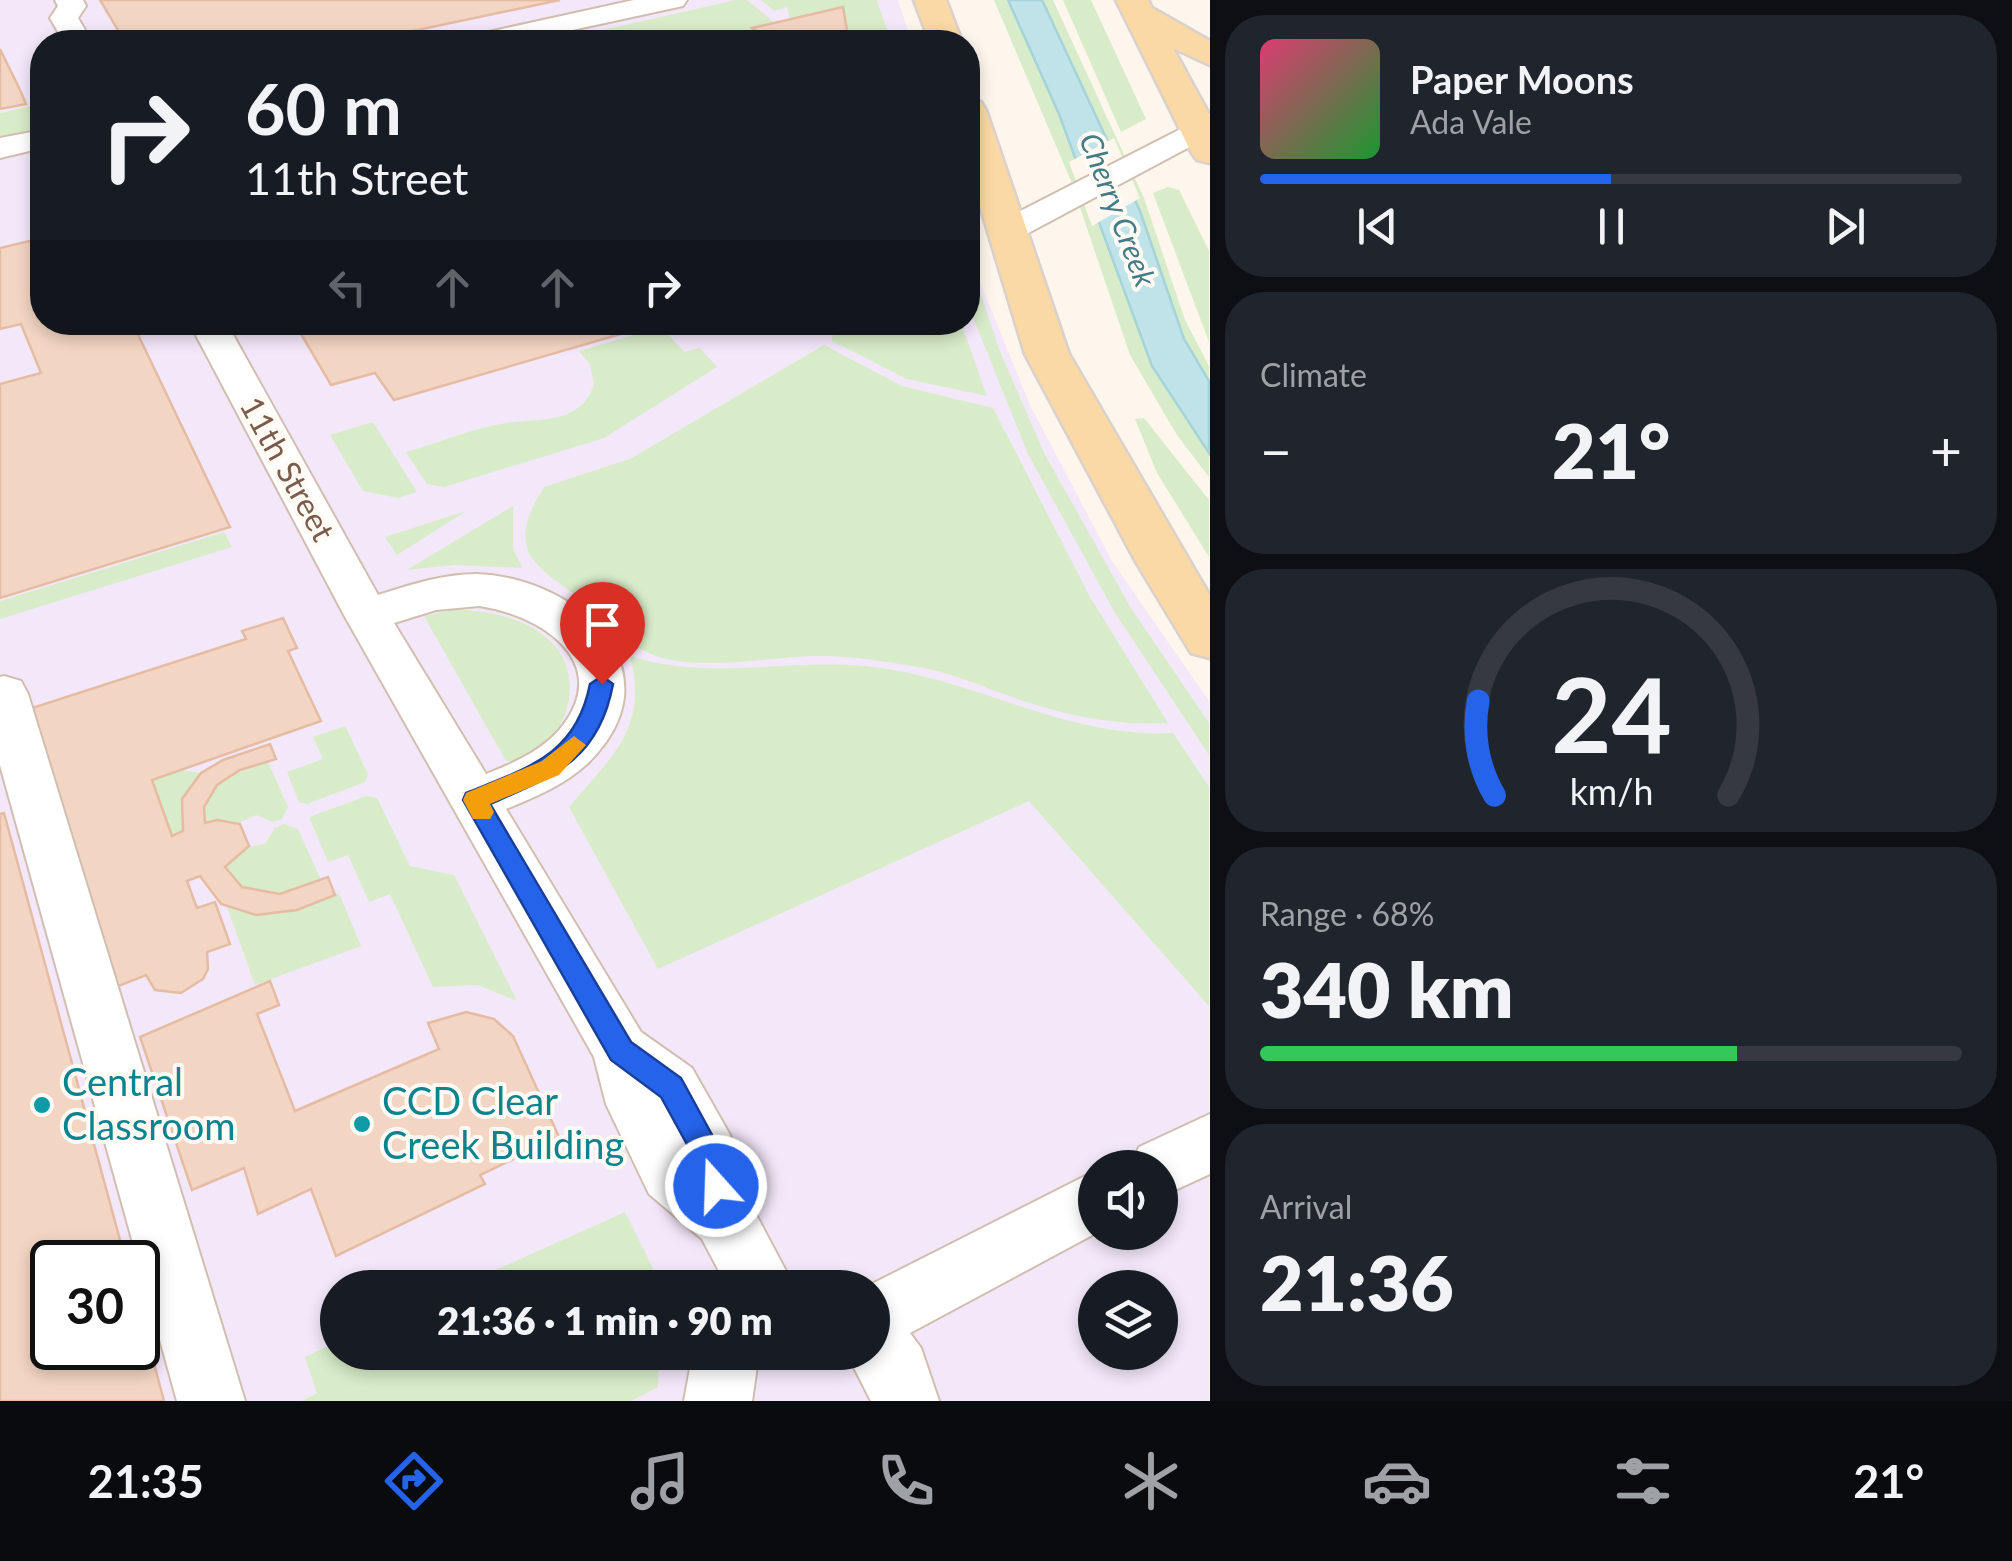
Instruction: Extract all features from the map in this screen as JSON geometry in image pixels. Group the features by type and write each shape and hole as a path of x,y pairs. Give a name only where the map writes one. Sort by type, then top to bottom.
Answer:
{"main road":[{"path":"930,0 941,30"},
{"path":"1135,7 1210,55"},
{"path":"1135,7 1205,135"},
{"path":"980,151 1047,354 1161,562 1210,639"}],"street":[{"path":"68,0 72,6 64,18 71,30"},
{"path":"535,30 673,0"},
{"path":"1004,232 1165,147 1205,135"},
{"path":"0,148 30,142"},
{"name":"11th Street","path":"215,335 367,615 621,1051 634,1104 671,1173 724,1217 753,1270"},
{"path":"367,615 445,592 507,593 549,607 587,640 596,656 602,684 596,712 581,738 550,768 475,800"},
{"path":"4,694 211,1401"},
{"path":"1178,1159 1210,1142"},
{"path":"890,1309 1078,1210"},
{"path":"890,1362 897,1372 904,1401"},
{"path":"718,1401 721,1370"}],"shaded area":[{"path":"0,0 898,0 908,30 30,30 30,335 980,335 980,282 1030,405 1112,561 1209,701 1209,1401 0,1401"}],"green space":[{"path":"736,0 747,0 775,23 748,30 602,30"},
{"path":"761,0 877,0 887,30 847,30 843,7 790,19 787,7 774,11"},
{"path":"994,0 1008,0 1059,114 1152,366 1209,453 1209,477 1177,435 1130,355 1071,181"},
{"path":"1042,0 1053,0 1144,198 1185,320 1209,366 1209,381 1184,339 1140,211"},
{"path":"1063,0 1091,0 1146,119 1121,132"},
{"path":"30,106 30,136 0,143 0,113"},
{"path":"1168,187 1179,190 1209,251 1209,342 1153,193"},
{"path":"980,291 999,349 1044,453 1131,608 1209,723 1209,755 1115,613 1028,454 980,335"},
{"path":"634,335 668,335 684,352 700,348 717,367 604,438 444,487 427,484 406,452 494,425 557,417 579,407 594,385 590,364 579,351"},
{"path":"965,335 987,396 907,379 832,341 832,336"},
{"path":"824,345 902,386 993,408 1090,597 1168,723 1128,723 1070,714 942,672 865,659 812,656 710,663 660,657 627,639 532,558 526,545 526,530 544,487 630,459"},
{"path":"1144,418 1209,500 1209,557 1157,473 1135,419"},
{"path":"373,422 417,492 398,498 363,491 330,435"},
{"path":"513,506 513,550 523,568 455,565 407,570"},
{"path":"466,511 397,555 385,537"},
{"path":"224,532 232,547 0,619 0,601"},
{"path":"457,609 495,614 531,627 552,643 564,659 569,697 564,716 542,747 525,757 506,761 424,616"},
{"path":"630,656 687,667 863,666 941,681 1093,726 1173,733 1209,787 1209,1006 1029,801 658,969 569,807 612,756 630,723 635,681"},
{"path":"345,726 368,774 365,782 307,804 299,802 287,772 323,759 313,737"},
{"path":"268,762 288,807 282,819 273,822 256,815 239,823 205,823 208,798 223,781"},
{"path":"180,770 201,773 182,799 183,831 172,836 152,780"},
{"path":"367,796 377,798 410,866 454,875 517,1001 478,985 433,987 390,894 369,902 348,855 328,862 309,817"},
{"path":"284,824 298,829 321,880 280,894 242,887 225,867 248,847 265,844 275,828"},
{"path":"339,893 361,946 255,985 227,907 270,914 298,909"},
{"path":"625,1212 654,1270 496,1270"},
{"path":"320,1350 320,1370 658,1370 658,1387 631,1401 302,1401 317,1393 305,1357"}],"water":[{"name":"Cherry Creek","path":"1008,0 1042,0 1140,211 1184,339 1209,381 1209,453 1152,366 1059,114"}],"pier":[{"path":"1114,138 1140,198 1092,226 1069,162"}],"building":[{"path":"100,0 560,0 418,30 118,30"},
{"path":"843,7 847,30 755,30 752,28"},
{"path":"0,49 21,92 26,104 0,109"},
{"path":"30,241 30,335 138,335 230,527 0,598 0,384 41,373 21,324 0,329 0,248"},
{"path":"302,335 617,335 394,400 375,373 331,385"},
{"path":"283,618 297,648 288,651 321,721 152,780 172,836 183,831 182,799 201,773 223,760 270,744 276,759 240,770 217,785 204,807 205,823 217,820 240,824 249,846 225,867 242,887 280,894 328,877 335,895 297,910 256,915 221,904 200,876 187,881 197,908 215,902 230,944 207,952 208,969 203,979 181,993 155,990 146,975 111,989 29,709 246,639 242,631"},
{"name":"Central Classroom","path":"4,813 120,1240 30,1240 30,1370 156,1370 164,1401 0,1401 0,814"},
{"name":"CCD Clear Creek Building","path":"270,981 279,1005 257,1014 295,1111 439,1049 428,1023 466,1012 494,1019 513,1036 559,1137 480,1175 485,1184 336,1256 311,1189 258,1214 244,1168 192,1190 140,1037"}],"slow traffic":[{"path":"482,812 475,800 550,768 574,745"}],"place":[{"name":"Central Classroom","path":"42,1105"},
{"name":"CCD Clear Creek Building","path":"362,1124"}],"route":[{"path":"602,684 596,712 581,738 550,768 475,800 621,1051 671,1088 708,1155 716,1186"}]}
